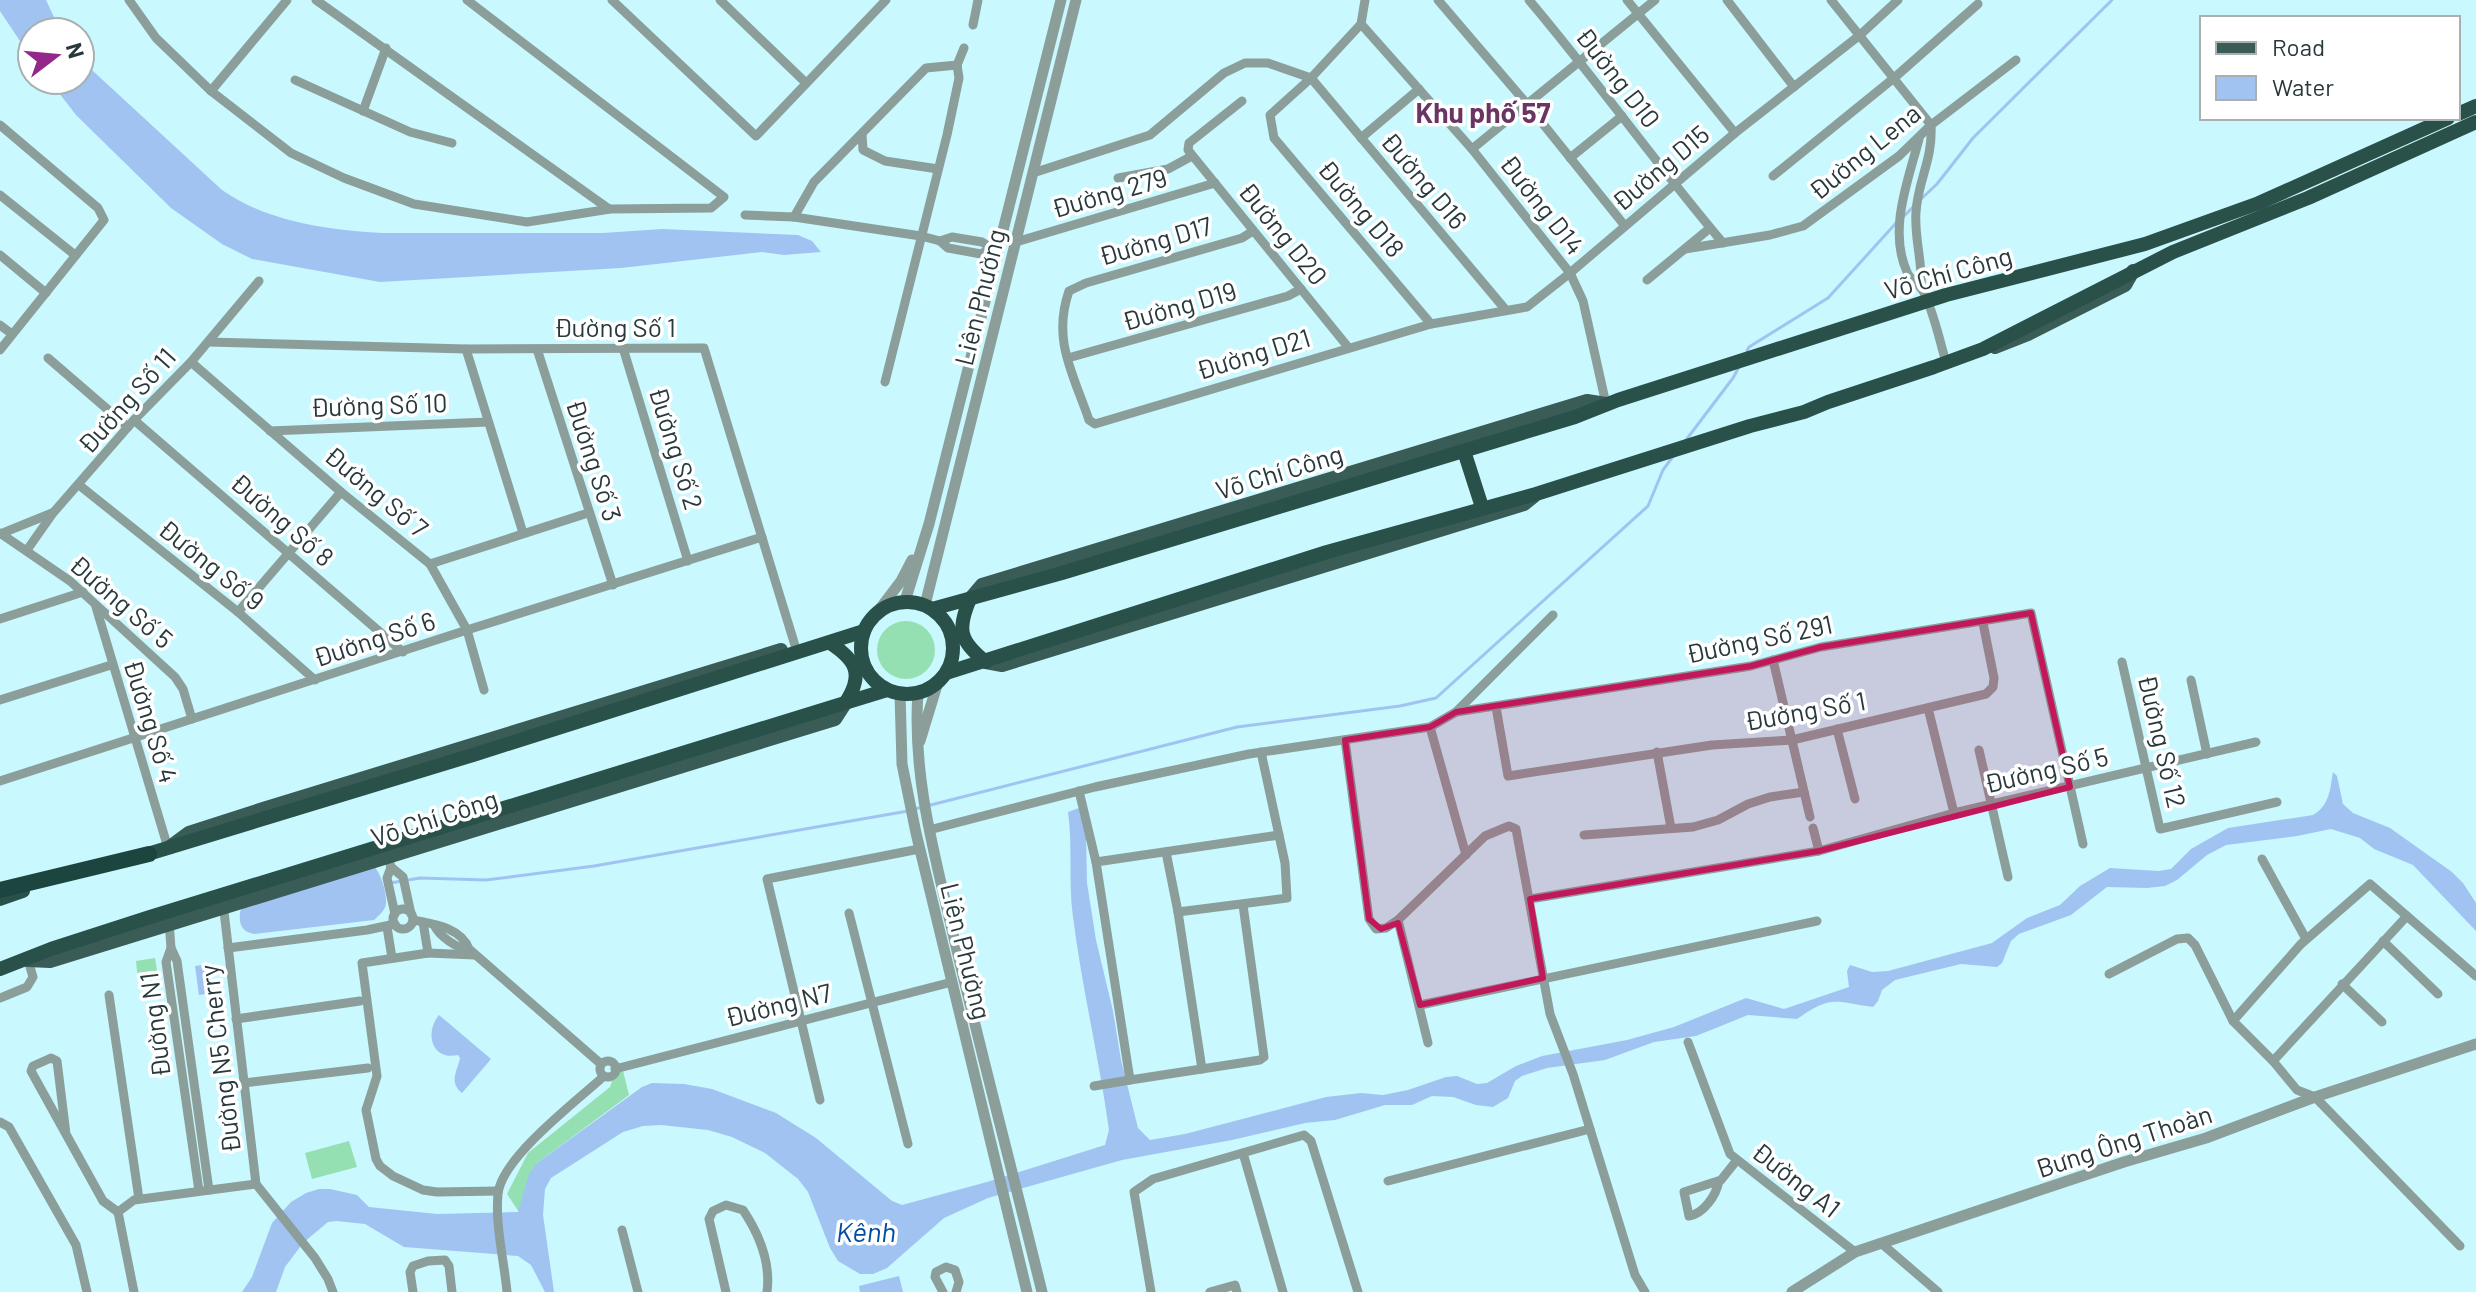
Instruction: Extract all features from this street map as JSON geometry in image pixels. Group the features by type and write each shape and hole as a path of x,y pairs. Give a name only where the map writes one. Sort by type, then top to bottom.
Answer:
{"highway":[{"name":"Võ Chí Công","path":"933,606 970,599 1575,417 1606,404 1844,329 1924,295 2145,244 2259,203 2444,120"},
{"path":"947,674 953,645 950,631 933,606 905,601 890,604 879,610 858,633 858,668 864,682 887,692 918,692 947,674 1327,552 1536,494 1750,426 1804,412 1983,349 2133,271 2251,219 2308,198 2476,122"},
{"path":"1464,451 1482,507"},
{"path":"970,599 962,618 963,636 969,649 986,662"},
{"name":"Võ Chí Công","path":"0,899 858,633"},
{"path":"830,643 845,652 855,669 857,680 846,702"},
{"name":"Võ Chí Công","path":"0,969 51,949 389,858 846,702 887,692"},
{"path":"0,890 149,854"}],"main road":[{"name":"Võ Chí Công","path":"970,599 982,585 1587,401 1606,404"},
{"path":"986,662 1002,665 1524,504 1536,494"}],"street":[{"path":"129,0 156,38 211,91 291,153 344,178 414,204 527,222 610,209 711,208 724,197 467,0"},
{"path":"211,91 287,0"},
{"path":"316,0 610,209"},
{"path":"612,0 756,136 886,0"},
{"path":"720,0 806,83"},
{"path":"973,25 978,0"},
{"name":"Liên Phường","path":"905,601 929,524 993,249 1061,0"},
{"name":"Liên Phường","path":"933,606 1015,248 1076,0"},
{"path":"1033,173 1150,135 1224,73 1245,63 1268,63 1311,78 1361,24 1365,0"},
{"path":"1438,0 1625,226"},
{"name":"Đường D10","path":"1529,0 1581,61 1723,243"},
{"path":"1627,0 1735,133"},
{"path":"1472,149 1655,0"},
{"path":"1727,0 1794,87"},
{"path":"1831,0 1931,125 1932,147 1916,211 1916,234 1924,295 1940,364"},
{"name":"Đường D15","path":"1431,324 1527,307 1735,133 1860,35 1898,0"},
{"path":"1773,176 1894,78 1978,4"},
{"name":"Đường D14","path":"1361,24 1472,149 1570,273 1583,301 1606,404"},
{"path":"363,111 386,48"},
{"path":"885,382 959,78 957,65 964,48"},
{"name":"Đường Lena","path":"1685,249 1803,226 1919,139 1931,125 2016,60"},
{"path":"794,217 814,182 926,68 957,65"},
{"name":"Đường D18","path":"1311,78 1270,115 1274,138 1431,324"},
{"name":"Đường D16","path":"1311,78 1505,309"},
{"path":"295,80 410,132 452,143"},
{"path":"1361,138 1419,89"},
{"path":"1118,178 1168,169 1242,101"},
{"path":"1570,158 1622,116"},
{"path":"0,125 98,208 104,220 0,350"},
{"path":"862,134 863,150 885,161 938,169"},
{"path":"1919,139 1903,192 1900,232 1908,275 1924,295"},
{"name":"Đường D20","path":"1189,152 1348,347"},
{"name":"Đường 279","path":"1015,248 1215,183"},
{"path":"0,195 75,255"},
{"path":"745,215 794,217 921,236 940,241 948,248 981,254 993,249 1015,248"},
{"path":"1647,280 1710,228"},
{"name":"Đường D17","path":"1068,358 1060,324 1069,291 1086,283 1242,238 1253,231"},
{"path":"0,255 46,293"},
{"path":"1904,262 1918,257"},
{"name":"Đường Số 11","path":"27,550 53,513 131,423 191,362 259,281"},
{"name":"Đường D19","path":"1068,358 1288,296 1301,289"},
{"name":"Đường D21","path":"1068,358 1089,420 1095,424 1431,324"},
{"path":"0,325 12,334"},
{"name":"Đường Số 1","path":"208,342 466,349 704,348 797,652"},
{"name":"Đường Số 2","path":"623,348 688,561"},
{"path":"466,349 523,533"},
{"name":"Đường Số 3","path":"537,349 613,585"},
{"name":"Đường Số 8","path":"48,358 289,552 403,652"},
{"name":"Đường Số 7","path":"191,362 341,492 430,564 467,630 484,690"},
{"name":"Đường Số 10","path":"270,431 488,422"},
{"name":"Đường Số 9","path":"79,485 238,612 315,680"},
{"path":"238,612 341,492"},
{"path":"0,534 53,513"},
{"path":"430,564 588,513"},
{"path":"879,610 901,581 929,524"},
{"name":"Đường Số 5","path":"0,534 83,592 175,677 183,689 192,719"},
{"name":"Đường Số 6","path":"0,781 762,537"},
{"path":"0,619 83,592"},
{"name":"Đường Số 4","path":"96,607 168,848"},
{"name":"Đường Số 291","path":"1456,712 1773,660 1821,647 2031,613 2070,787"},
{"path":"929,830 1079,791 1261,752 1430,727 1456,712 1553,615"},
{"name":"Đường Số 1","path":"1496,707 1508,776 1712,745 1792,740 1986,694 1993,687 1994,678 1983,623"},
{"path":"1773,660 1810,817"},
{"name":"Đường Số 12","path":"2122,662 2160,829 2277,802"},
{"path":"0,700 111,665"},
{"path":"917,761 922,734 947,674"},
{"path":"2191,680 2207,754"},
{"name":"Liên Phường","path":"887,692 919,849 1027,1292"},
{"name":"Liên Phường","path":"918,692 917,761 921,795 1042,1292"},
{"path":"1928,708 1954,813"},
{"path":"1430,727 1466,855"},
{"path":"1837,729 1855,799"},
{"path":"1345,740 1372,925 1381,929 1398,920 1485,836 1500,828 1509,826 1516,829 1550,1014 1573,1074 1635,1275 1645,1292"},
{"name":"Đường Số 5","path":"1530,899 1819,851 1954,813 2256,742"},
{"path":"1979,750 2008,877"},
{"path":"1178,912 1287,898 1285,863 1261,752"},
{"path":"1657,752 1671,828"},
{"path":"2070,787 2083,844"},
{"path":"1079,791 1096,862 1129,1080"},
{"path":"1584,835 1706,824 1748,804 1804,792"},
{"path":"1813,828 1819,851"},
{"path":"1096,862 1279,835"},
{"path":"820,1100 767,879 919,849"},
{"path":"1166,852 1202,1069"},
{"path":"389,858 403,877 428,953"},
{"path":"389,858 387,878 391,899 392,958"},
{"path":"2262,859 2306,939"},
{"path":"2233,1021 2306,939 2370,884 2476,976"},
{"name":"Đường N5 Cherry","path":"223,901 256,1184 303,1243 328,1279 333,1292"},
{"path":"1098,1085 1264,1057 1243,905"},
{"path":"392,922 403,909 416,919 434,925 437,931 462,949 472,952 601,1064"},
{"path":"849,913 908,1144"},
{"path":"2273,1061 2407,916"},
{"name":"Đường N1","path":"168,918 171,948 177,961 188,1080 204,1191"},
{"path":"228,948 392,922 405,929 416,919"},
{"path":"1398,920 1428,1043"},
{"path":"1420,1005 1817,921"},
{"path":"2109,974 2177,939 2188,938 2195,945 2233,1021 2297,1090 2315,1097 2460,1246"},
{"path":"2383,941 2438,994"},
{"path":"472,952 428,953 362,963 377,1076 366,1110 376,1159 393,1176 423,1190 498,1191"},
{"path":"0,998 27,987 33,977 28,960"},
{"name":"Đường N7","path":"615,1069 952,982"},
{"path":"2342,984 2382,1022"},
{"path":"109,995 139,1199"},
{"path":"236,1019 360,1001"},
{"name":"Đường A1","path":"1688,1042 1730,1154 1855,1252"},
{"name":"Bưng Ông Thoàn","path":"1792,1292 1855,1252 2124,1162 2206,1138 2315,1097 2476,1044"},
{"path":"66,1134 57,1061 51,1058 33,1066 31,1071 103,1201 118,1212 134,1292"},
{"path":"507,1292 498,1191 516,1156 604,1076 611,1076 615,1069 609,1061 601,1064"},
{"path":"601,1064 600,1072 604,1076"},
{"path":"244,1083 368,1068"},
{"path":"0,1122 9,1127 76,1245 87,1292"},
{"path":"1388,1181 1590,1129"},
{"path":"1151,1292 1134,1192 1153,1179 1304,1135 1308,1136 1358,1292"},
{"path":"1243,1153 1283,1292"},
{"path":"1719,1181 1737,1160"},
{"path":"118,1212 139,1199 256,1184"},
{"path":"726,1292 709,1219 713,1211 726,1205 743,1210 758,1233 769,1276 767,1292"},
{"path":"622,1230 638,1292"},
{"path":"1881,1243 1938,1292"},
{"path":"413,1292 410,1272 413,1266 445,1260 449,1266 452,1292"},
{"path":"943,1292 935,1277 936,1272 946,1267 958,1274 956,1292"},
{"path":"1210,1292 1235,1285 1237,1292"}],"highlighted area":[{"path":"2031,613 2070,787 1819,851 1530,899 1543,978 1420,1005 1398,923 1381,929 1369,919 1345,740 1430,727 1456,712 1751,666 1821,647"}],"green space":[{"path":"906,621 917,623 926,630 933,639 933,661 926,670 917,677 906,679 895,677 886,670 879,661 877,650 879,639 886,630 895,623"},
{"path":"155,958 158,977 138,980 136,961"},
{"path":"616,1063 621,1063 629,1095 537,1163 519,1212 507,1194 528,1153 610,1087"},
{"path":"349,1141 357,1167 312,1179 305,1153"}],"water":[{"path":"0,0 46,0 54,16 16,16 16,35 0,11"},
{"path":"96,74 222,190 278,217 340,230 382,233 603,233 662,229 798,235 812,241 821,252 784,255 762,252 621,268 380,282 252,259 222,244 171,208 76,115 61,96 96,96"},
{"name":"Kênh","path":"2333,772 2337,776 2343,804 2353,813 2390,828 2463,883 2476,903 2476,931 2413,865 2374,849 2360,838 2331,829 2226,845 2165,886 2107,887 2071,915 2019,934 2011,941 2002,963 1997,967 1961,964 1895,980 1882,990 1873,1007 1833,1002 1818,1006 1797,1019 1748,1015 1696,1036 1654,1042 1605,1060 1547,1068 1522,1076 1515,1081 1508,1098 1493,1107 1453,1097 1432,1096 1412,1105 1385,1105 1335,1120 1305,1123 1122,1160 988,1198 944,1218 887,1268 873,1274 860,1274 838,1261 808,1192 798,1179 765,1153 732,1137 708,1130 661,1125 623,1132 551,1178 545,1189 543,1215 554,1292 545,1292 531,1265 518,1256 404,1247 365,1224 337,1221 328,1222 303,1243 285,1267 276,1292 242,1292 252,1277 272,1223 291,1202 306,1193 330,1189 357,1195 369,1207 437,1214 518,1212 529,1174 537,1163 642,1087 652,1083 712,1089 776,1113 816,1138 892,1201 902,1205 1105,1145 1109,1130 1072,904 1068,812 1079,808 1086,835 1087,883 1096,940 1121,1060 1138,1128 1150,1140 1185,1134 1326,1097 1361,1093 1383,1095 1457,1076 1477,1084 1487,1083 1516,1066 1542,1056 1627,1040 1674,1027 1746,998 1784,1009 1849,987 1847,971 1850,965 1872,972 1888,971 1992,943 2027,918 2060,905 2080,886 2110,868 2171,869 2191,849 2228,828 2313,815 2326,801"},
{"path":"374,866 381,879 386,904 374,920 254,934 242,927 242,904"},
{"path":"210,964 214,993 199,995 195,966"},
{"path":"439,1015 491,1059 462,1093 455,1080 460,1058 458,1055 442,1054 433,1044 432,1030"},
{"path":"899,1276 903,1292 860,1292 859,1286"}],"waterway":[{"path":"1920,200 1937,184 1973,138 2112,0"},
{"path":"1903,217 1915,205"},
{"path":"1747,351 1828,298 1897,222"},
{"path":"1686,440 1740,365"},
{"path":"915,809 1237,727 1400,706 1436,698 1648,506 1663,470 1674,455"},
{"path":"390,883 420,878 486,880 594,866 908,811"}],"district":[{"name":"Khu phố 57","path":"1483,112"}]}
